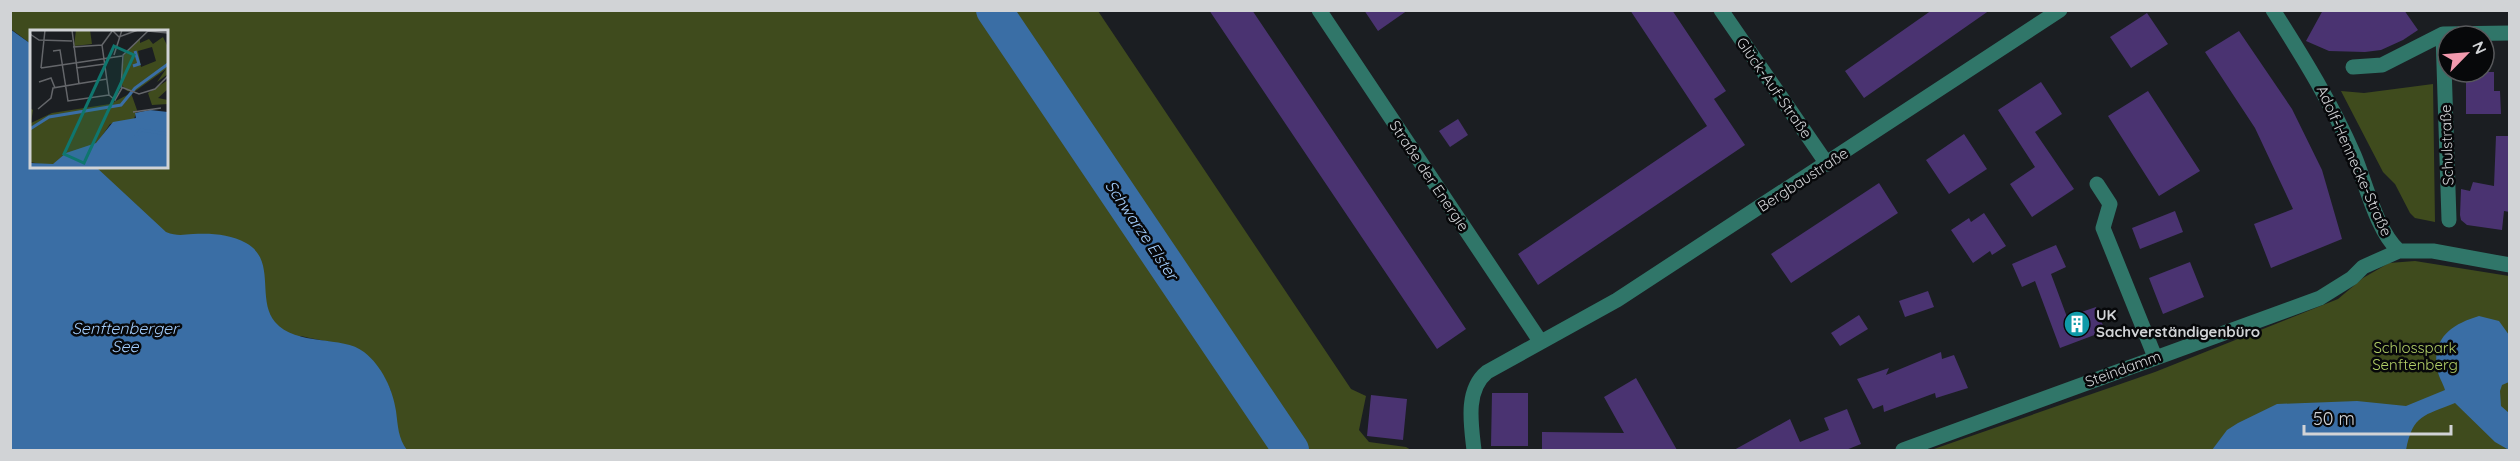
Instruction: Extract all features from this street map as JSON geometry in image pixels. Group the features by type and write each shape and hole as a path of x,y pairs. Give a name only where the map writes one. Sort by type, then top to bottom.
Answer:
{"street":[{"name":"Straße der Energie","path":"1319,10 1540,341"},
{"name":"Glück-Auf-Straße","path":"1720,10 1827,165"},
{"name":"Bergbaustraße","path":"1474,450 1473,390 1479,379 1497,365 1617,300 1827,165 2060,10"},
{"name":"Adolf-Hennecke-Straße","path":"2273,10 2315,76 2354,154 2384,229 2398,250"},
{"path":"2353,67 2382,65 2436,38"},
{"name":"Schulstraße","path":"2445,84 2449,220"},
{"path":"2097,184 2109,204 2103,228 2155,357"},
{"name":"Steindamm","path":"1903,450 2320,298 2352,278 2363,267 2398,250 2433,251 2510,265"}],"green space":[{"path":"10,11 1098,11 1351,389 1366,396 1359,430 1369,442 1406,447 1411,450 343,450 391,391 374,363 355,349 344,345 301,336 292,343 191,255 36,168 168,168 168,30 30,30 30,43 11,29"},
{"path":"2433,84 2435,222 2415,218 2410,213 2395,184 2383,172 2341,91 2364,93"},
{"name":"Schlosspark Senftenberg","path":"2415,261 2509,276 2509,450 1931,450 2155,372 2338,299 2363,278 2389,263"}],"water":[{"name":"Senftenberger See","path":"10,29 30,43 30,168 97,168 166,232 179,235 220,235 246,243 261,259 267,302 275,322 284,330 295,335 355,347 376,364 386,379 395,403 400,436 407,450 11,450"},
{"path":"2479,316 2499,321 2509,335 2509,382 2502,385 2500,391 2501,406 2509,413 2509,450 2495,442 2455,403 2428,414 2416,423 2406,450 2212,450 2227,430 2277,404 2357,401 2406,406 2445,390 2438,374 2436,357 2441,340 2460,323"}],"building":[{"path":"1209,10 1252,10 1466,329 1437,349"},
{"path":"1364,10 1408,10 1378,31"},
{"path":"1630,10 1672,10 1726,91 1714,99 1745,145 1538,285 1518,254 1707,126"},
{"path":"1932,10 1990,10 1864,98 1845,71"},
{"path":"2323,10 2404,10 2418,30 2381,50 2329,51 2306,41"},
{"path":"2147,13 2168,44 2131,68 2110,37"},
{"path":"2239,31 2292,109 2322,170 2342,239 2271,268 2254,224 2293,209 2255,128 2205,52"},
{"path":"2041,82 2062,114 2035,132 2074,189 2032,217 2010,184 2035,167 1998,110"},
{"path":"2466,84 2494,84 2494,91 2500,91 2501,114 2466,114"},
{"path":"2148,91 2200,171 2159,196 2108,116"},
{"path":"1458,119 1468,135 1450,147 1439,131"},
{"path":"1964,134 1987,169 1949,194 1926,160"},
{"path":"2496,136 2510,136 2510,212 2504,211 2502,230 2467,225 2461,220 2460,215 2461,189 2470,191 2473,182 2494,186"},
{"path":"1879,183 1898,213 1791,283 1771,254"},
{"path":"2175,211 2183,232 2140,249 2132,228"},
{"path":"1984,213 2006,246 1992,255 1990,251 1973,263 1951,230 1969,218 1971,222"},
{"path":"2056,245 2066,267 2051,274 2067,317 2096,307 2105,331 2060,348 2035,281 2022,287 2012,264"},
{"path":"2190,262 2204,297 2163,314 2149,278"},
{"path":"1928,291 1934,307 1905,317 1899,301"},
{"path":"1859,315 1868,329 1840,346 1831,333"},
{"path":"1941,352 1942,359 1954,355 1968,388 1936,398 1935,393 1884,412 1883,405 1873,409 1857,379 1889,368 1886,375"},
{"path":"1636,378 1677,450 1542,450 1542,432 1624,433 1604,397"},
{"path":"1492,393 1528,393 1528,446 1491,446"},
{"path":"1371,395 1407,399 1403,440 1367,436"},
{"path":"1847,409 1861,444 1846,450 1734,450 1790,419 1800,442 1829,430 1824,418"}],"waterway":[{"name":"Schwarze Elster","path":"994,10 1291,450"}],"place":[{"name":"UK Sachverständigenbüro","path":"2077,324"}]}
